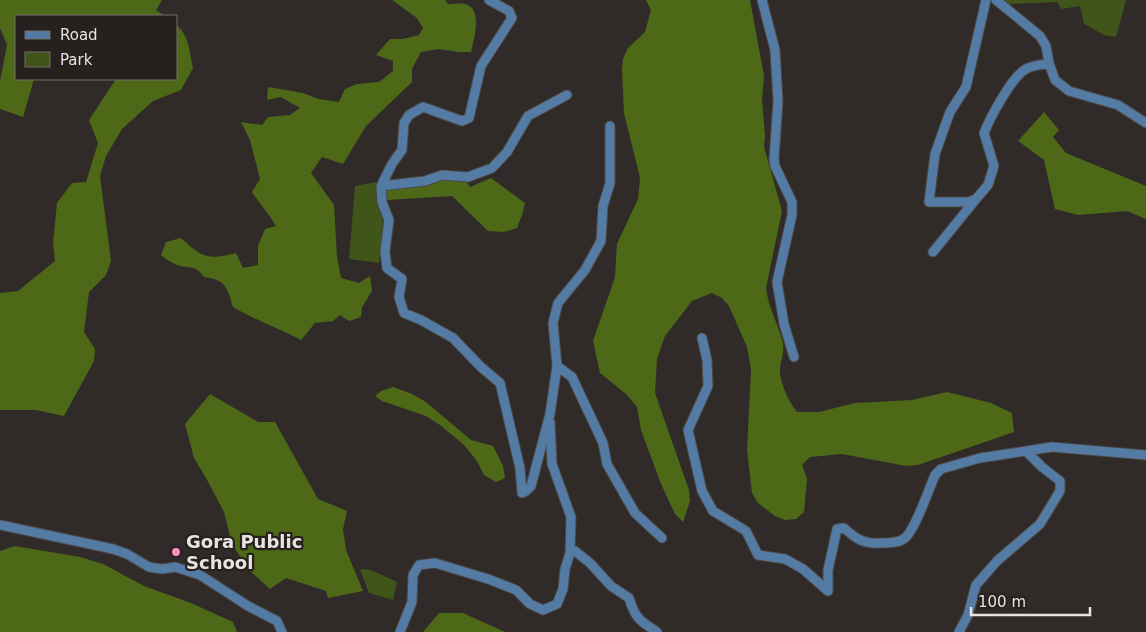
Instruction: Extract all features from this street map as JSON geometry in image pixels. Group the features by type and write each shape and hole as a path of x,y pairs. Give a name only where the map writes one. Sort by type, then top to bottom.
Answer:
{"street":[{"path":"489,0 509,11 512,18 481,66 469,118 462,121 423,107 409,114 404,123 402,150 392,164 381,186 382,202 389,220 385,251 387,268 402,279 400,297 404,313 453,338 481,367 500,383 520,468 522,493 531,486 550,414 557,366 553,323 558,303 585,270 601,241 603,206 610,182 610,126"},
{"path":"762,0 775,50 778,101 775,166 792,202 792,215 777,282 784,324 794,357"},
{"path":"976,199 969,202 929,202 935,154 950,112 966,87 986,0"},
{"path":"996,0 1040,36 1046,46 1049,64 1056,80 1069,91 1118,105 1146,123"},
{"path":"933,252 988,185 994,166 984,133 989,119 1014,80 1026,69 1049,64"},
{"path":"381,186 425,181 442,175 468,177 492,168 507,152 528,116 567,95"},
{"path":"702,338 707,360 708,386 688,430 702,492 713,511 746,531 758,555 786,559 803,569 828,591 828,570 837,529 844,528 854,537 868,544 894,542 904,539 911,531 935,475 942,469 980,458 1052,446 1146,455"},
{"path":"557,366 572,377 603,443 607,464 635,513 662,538"},
{"path":"400,632 412,602 413,576 419,565 435,563 488,579 516,590 530,604 543,610 557,604 564,589 565,569 570,553 571,517 552,464 550,414"},
{"path":"959,632 968,615 976,585 998,561 1040,524 1060,491 1060,480 1042,468 1026,451"},
{"path":"0,525 113,549 127,554 149,567 175,568 200,576 248,606 277,621 282,632"},
{"path":"570,553 575,551 590,563 611,586 629,598 633,611 639,621 657,632"}],"green space":[{"path":"0,0 162,0 156,10 164,15 15,15 15,80 34,80 23,117 0,109 0,81 7,45 0,28"},
{"path":"392,0 445,0 448,4 465,4 471,7 476,18 476,25 471,52 439,49 421,52 412,69 412,82 366,126 343,164 322,157 311,173 334,205 337,257 341,278 359,283 370,276 372,291 362,307 361,317 349,321 340,315 333,321 315,323 301,340 233,307 227,290 217,280 204,277 194,268 179,266 161,255 166,242 181,238 195,250 206,256 212,257 236,253 243,268 258,265 258,246 265,229 276,226 252,192 260,179 250,140 241,122 262,125 268,117 290,115 300,108 281,97 267,100 268,87 339,102 345,89 357,84 379,82 393,71 393,61 376,55 390,39 403,39 419,35 423,28 417,18"},
{"path":"646,0 750,0 764,76 762,99 764,147 782,211 766,288 783,344 780,370 781,379 786,394 797,412 819,412 855,403 912,400 947,392 991,403 1012,413 1014,432 918,465 906,466 842,454 810,457 802,465 807,479 804,512 796,519 785,520 775,516 758,503 752,493 747,450 751,370 747,347 729,306 722,298 712,293 692,301 665,336 657,359 655,393 689,490 690,501 683,522 675,514 661,484 641,430 637,407 626,394 600,373 593,341 615,277 617,244 638,199 640,178 624,113 622,70 623,59 628,48 645,32 651,10"},
{"path":"1005,0 1126,0 1116,37 1104,35 1084,24 1080,6 1061,9 1057,2 1009,4"},
{"path":"178,27 186,39 193,68 181,90 153,101 122,129 106,156 100,176 111,261 106,275 89,292 84,332 95,349 94,361 64,416 36,410 0,410 0,293 18,291 55,261 53,244 57,203 72,183 86,182 98,143 89,120 115,80 178,80"},
{"path":"1044,112 1059,130 1053,137 1066,153 1146,186 1146,219 1127,211 1078,215 1055,209 1044,160 1018,141"},
{"path":"491,178 525,203 517,228 504,232 488,231 452,196 387,200 384,190 428,184 442,179 465,179 470,187"},
{"path":"376,182 383,222 379,263 349,259 355,186"},
{"path":"393,387 426,402 471,440 493,446 503,466 505,478 496,482 484,475 477,461 464,445 426,416 382,401 375,396 381,391"},
{"path":"210,394 258,422 275,422 318,499 347,511 343,529 346,550 363,591 328,598 326,591 286,578 270,589 249,570 232,544 224,512 194,458 185,424"},
{"path":"15,546 80,557 103,564 144,586 191,603 233,622 237,632 0,632 0,551"},
{"path":"360,569 371,570 397,582 393,600 369,593"},
{"path":"439,613 463,613 505,632 423,632"}],"place":[{"name":"Gora Public School","path":"176,552"}]}
